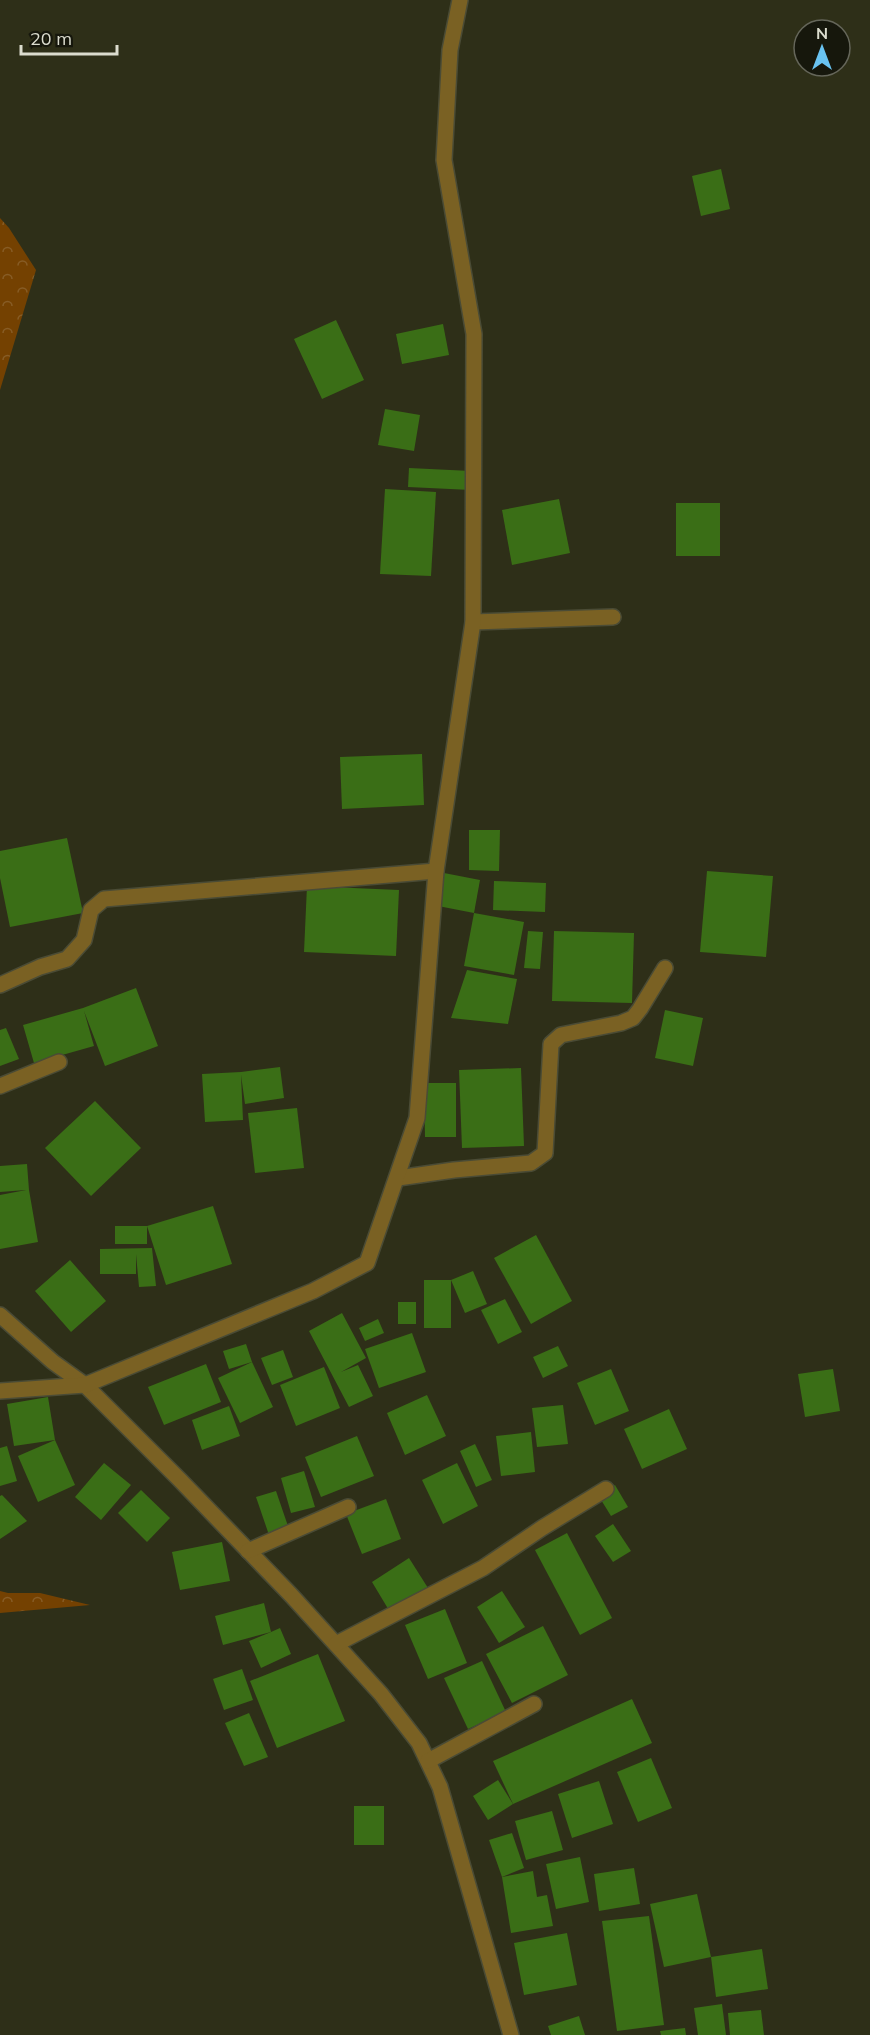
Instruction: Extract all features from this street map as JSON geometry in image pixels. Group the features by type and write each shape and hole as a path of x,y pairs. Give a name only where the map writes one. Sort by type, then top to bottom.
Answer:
{"street":[{"path":"0,1391 85,1385 313,1290 367,1263 398,1178 417,1118 436,871 473,622 474,334 444,160 450,50 460,0"},
{"path":"473,622 613,617"},
{"path":"0,985 40,967 67,959 84,940 91,910 104,900 436,871"},
{"path":"398,1178 531,1163 545,1153 551,1044 561,1035 621,1023 633,1018 665,968"},
{"path":"0,1086 58,1062"},
{"path":"0,1316 53,1362 85,1385 248,1551 381,1694 419,1743 440,1787 511,2035"},
{"path":"336,1644 483,1568 606,1489"},
{"path":"248,1551 348,1507"},
{"path":"428,1761 534,1704"}],"green space":[{"path":"0,218 36,270 0,390"},
{"path":"0,1591 40,1593 90,1605 0,1613"}],"building":[{"path":"721,169 730,209 701,216 692,176"},
{"path":"336,320 364,380 322,399 294,339"},
{"path":"443,324 449,355 402,364 396,334"},
{"path":"385,409 420,415 414,451 378,445"},
{"path":"409,468 471,471 471,490 408,487"},
{"path":"385,489 436,492 431,576 380,574"},
{"path":"559,499 570,553 512,565 502,510"},
{"path":"676,503 720,503 720,556 676,556"},
{"path":"422,754 424,805 342,809 340,757"},
{"path":"469,830 500,830 499,871 469,870"},
{"path":"67,838 83,913 10,927 0,878 0,851"},
{"path":"707,871 773,876 766,957 700,952"},
{"path":"444,873 480,880 474,913 438,906"},
{"path":"494,881 546,883 545,912 493,910"},
{"path":"307,886 399,890 396,956 304,952"},
{"path":"474,913 524,922 514,975 464,966"},
{"path":"528,931 543,932 540,969 524,968"},
{"path":"554,931 634,933 632,1003 552,1001"},
{"path":"467,970 517,979 508,1024 451,1018"},
{"path":"136,988 158,1046 105,1066 84,1011 94,1046 34,1063 23,1025 83,1008"},
{"path":"665,1010 703,1018 693,1066 655,1058"},
{"path":"6,1028 19,1059 0,1066 0,1030"},
{"path":"280,1067 284,1098 245,1104 241,1075 243,1120 205,1122 202,1074"},
{"path":"521,1068 524,1146 462,1148 459,1070"},
{"path":"424,1083 456,1083 456,1137 425,1137"},
{"path":"95,1101 141,1148 91,1196 45,1148"},
{"path":"297,1108 304,1168 255,1173 248,1113"},
{"path":"27,1164 38,1242 0,1249 0,1195 26,1190 0,1192 0,1166"},
{"path":"213,1206 232,1264 166,1285 147,1226"},
{"path":"115,1226 147,1226 147,1244 115,1244"},
{"path":"536,1235 572,1301 531,1324 494,1258"},
{"path":"152,1248 156,1286 139,1287 136,1254 136,1274 100,1274 100,1249"},
{"path":"70,1260 106,1301 71,1332 35,1291"},
{"path":"473,1271 487,1304 465,1313 451,1280"},
{"path":"424,1280 451,1280 451,1328 424,1328"},
{"path":"505,1299 522,1332 498,1344 481,1310"},
{"path":"398,1302 416,1302 416,1324 398,1324"},
{"path":"342,1313 366,1358 341,1372 358,1365 373,1396 349,1407 309,1331"},
{"path":"378,1319 384,1333 365,1341 359,1328"},
{"path":"412,1333 426,1372 379,1388 365,1349"},
{"path":"246,1344 252,1362 229,1369 223,1351"},
{"path":"558,1346 568,1366 543,1378 533,1357"},
{"path":"283,1350 293,1377 272,1385 261,1358"},
{"path":"252,1362 273,1407 240,1423 218,1378"},
{"path":"206,1364 221,1402 164,1425 148,1387"},
{"path":"324,1367 340,1408 296,1426 280,1385"},
{"path":"611,1369 629,1411 595,1425 577,1383"},
{"path":"833,1369 840,1411 805,1417 798,1374"},
{"path":"427,1395 446,1436 405,1455 387,1413"},
{"path":"48,1397 55,1440 14,1446 7,1404"},
{"path":"563,1405 568,1444 537,1447 532,1408"},
{"path":"229,1406 240,1436 202,1450 192,1420"},
{"path":"669,1409 687,1449 642,1469 624,1429"},
{"path":"531,1432 535,1472 501,1476 496,1436"},
{"path":"357,1436 374,1476 321,1497 305,1457"},
{"path":"55,1440 75,1485 38,1502 18,1456"},
{"path":"475,1444 492,1480 476,1487 460,1451"},
{"path":"7,1446 17,1481 0,1486 0,1448"},
{"path":"104,1463 131,1485 101,1520 75,1497"},
{"path":"457,1463 478,1506 443,1524 422,1480"},
{"path":"304,1471 315,1507 291,1513 281,1478"},
{"path":"615,1485 628,1507 611,1516 598,1495"},
{"path":"141,1490 170,1518 147,1542 118,1513"},
{"path":"276,1491 289,1529 269,1535 256,1497"},
{"path":"2,1495 27,1521 0,1539 0,1496"},
{"path":"386,1499 401,1539 362,1554 346,1514"},
{"path":"613,1524 631,1551 613,1562 595,1536"},
{"path":"567,1533 612,1618 580,1635 535,1550"},
{"path":"222,1542 230,1581 180,1590 172,1552"},
{"path":"409,1558 428,1588 390,1612 372,1582"},
{"path":"502,1591 525,1627 499,1643 477,1607"},
{"path":"264,1603 271,1632 223,1645 215,1616"},
{"path":"445,1609 467,1663 428,1679 405,1625"},
{"path":"543,1626 568,1675 512,1703 486,1654"},
{"path":"280,1628 291,1654 261,1668 249,1641"},
{"path":"318,1654 345,1721 277,1748 250,1681"},
{"path":"482,1661 506,1712 468,1729 444,1678"},
{"path":"242,1669 253,1700 224,1710 213,1679"},
{"path":"632,1699 652,1743 513,1804 493,1761"},
{"path":"249,1713 268,1757 244,1766 225,1723"},
{"path":"651,1758 672,1808 638,1822 617,1772"},
{"path":"498,1780 513,1804 488,1820 473,1796"},
{"path":"599,1781 613,1824 572,1838 558,1794"},
{"path":"354,1806 384,1806 384,1845 354,1845"},
{"path":"552,1811 563,1850 526,1860 515,1821"},
{"path":"512,1833 524,1868 502,1877 489,1840"},
{"path":"580,1857 589,1902 556,1909 546,1864"},
{"path":"634,1868 640,1904 599,1911 594,1874"},
{"path":"533,1871 537,1897 547,1895 553,1926 511,1933 502,1877"},
{"path":"697,1894 711,1957 664,1967 650,1904"},
{"path":"649,1916 664,2025 617,2031 602,1921"},
{"path":"567,1933 577,1985 524,1995 514,1943"},
{"path":"762,1949 768,1989 716,1997 711,1957"},
{"path":"722,2004 726,2035 698,2035 694,2008"},
{"path":"761,2010 764,2035 730,2035 728,2013"},
{"path":"579,2016 585,2035 551,2035 548,2026"},
{"path":"685,2028 686,2035 661,2035 660,2031"}]}
